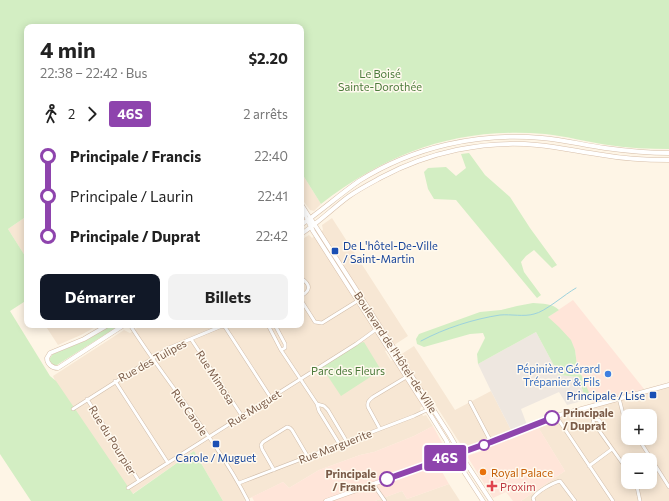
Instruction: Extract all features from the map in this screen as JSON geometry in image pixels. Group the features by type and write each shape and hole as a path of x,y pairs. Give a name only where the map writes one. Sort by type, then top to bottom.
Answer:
{"street":[{"path":"304,223 352,186 379,170 421,152 457,143 491,138 527,137 629,151 669,153"},
{"path":"304,232 313,227 348,197 384,176 429,157 467,148 502,144 532,145 615,157 669,160"},
{"name":"Boulevard de l'Hôtel-de-Ville","path":"304,209 309,220"},
{"name":"Boulevard de l'Hôtel-de-Ville","path":"304,212 429,408 454,455 483,501"},
{"path":"304,280 309,290 304,294"},
{"path":"304,305 312,319 318,323 322,323 360,300"},
{"path":"103,328 84,339 49,354 47,359 49,364 58,368 119,328"},
{"name":"Rue Carole","path":"132,328 239,483 248,501"},
{"name":"Rue des Tulipes","path":"73,408 169,348 217,328"},
{"name":"Rue des Tulipes","path":"226,328 271,398"},
{"path":"270,328 281,350 317,404 319,411 340,444"},
{"path":"277,328 285,344 285,348 281,350"},
{"name":"Rue Muguet","path":"128,488 300,380 378,328"},
{"name":"Rue Mimosa","path":"191,338 242,416"},
{"path":"380,429 368,407 369,400 373,396 408,376"},
{"path":"115,381 168,463"},
{"path":"326,501 491,442 556,416 669,385"},
{"path":"619,398 622,409"},
{"name":"Rue du Pourpier","path":"87,399 139,481"},
{"path":"470,402 491,442"},
{"path":"317,404 324,406 328,410 347,442"},
{"name":"Boulevard de l'Hôtel-de-Ville","path":"429,408 450,434 460,453 491,501"},
{"name":"Rue Marguerite","path":"239,483 380,429 429,408"},
{"path":"556,416 613,501"},
{"path":"274,470 261,445 263,442 287,427 292,430 308,457"},
{"path":"600,432 621,461"},
{"path":"642,445 669,487"},
{"path":"589,466 612,449"},
{"path":"471,482 476,479"},
{"path":"534,500 535,495 560,481 575,501"},
{"path":"373,484 385,501"},
{"path":"478,492 483,489"},
{"path":"635,501 639,500 637,489"}],"shaded area":[{"path":"304,177 321,204 314,211 310,210 304,202"},
{"path":"24,218 24,254 8,229"},
{"path":"332,218 408,336 385,351 391,361 414,346 455,410 491,391 512,432 463,448 433,401 420,409 423,416 426,415 433,426 414,436 374,452 360,455 319,470 289,488 283,482 244,501 223,501 194,451 131,495 58,387 53,376 124,330 130,333 137,328 304,328 304,238 309,235 312,238 323,230 322,225"},
{"path":"573,300 644,389 593,403 577,365 575,350 548,317"},
{"path":"47,328 94,328 81,335 58,345"},
{"path":"536,332 559,375 578,377 586,400 567,405 559,392 521,409 527,425 512,432 478,364"},
{"path":"669,385 669,501 521,501 565,471 536,424 556,416"},
{"path":"433,426 447,452 446,454 434,458 449,484 407,499 402,491 375,501 254,501 252,497 283,482 289,488 319,470 360,455 374,452 414,436"},
{"path":"538,427 565,471 521,501 513,501 506,492 493,498 467,456"},
{"path":"449,484 460,501 375,501 402,491 407,499"}],"green space":[{"name":"Le Boisé Sainte-Dorothée","path":"0,0 669,0 669,149 616,146 545,134 513,133 454,139 426,146 399,157 347,185 321,204 304,177 304,24 24,24 24,218 8,229 24,254 24,302 10,311 50,376 56,381 133,494 194,451 223,501 31,501 0,454"},
{"path":"469,153 485,175 510,197 557,265 552,268 534,250 521,262 524,272 541,295 537,298 456,200 434,199 428,189 424,172 428,168 446,167 456,176 466,168 461,154"},
{"path":"533,303 550,305 559,310 548,317 571,340 575,350 577,365 591,397 586,400 578,377 559,375 536,332 478,364 477,354 485,338 483,333 470,334 424,347 417,344 416,339 419,334 480,312 501,310"},
{"path":"107,328 115,328 57,365 50,362 50,358 53,354 87,340"},
{"name":"Parc des Fleurs","path":"364,342 381,370 341,396 321,366 356,344"}],"waterway":[{"path":"421,341 450,328 480,319 500,315 530,315 539,313 576,288"}],"bus line":[{"name":"46S","path":"387,479 491,442 552,418"}],"place":[{"name":"De L'hôtel-De-Ville / Saint-Martin","path":"335,251"},
{"name":"Pépinière Gérard Trépanier & Fils","path":"608,374"},
{"name":"Principale / Lise","path":"653,395"},
{"name":"Principale / Duprat","path":"552,418"},
{"name":"Carole / Muguet","path":"216,444"},
{"name":"Royal Palace","path":"483,472"},
{"name":"Principale / Francis","path":"387,479"},
{"name":"Proxim","path":"492,486"}]}
